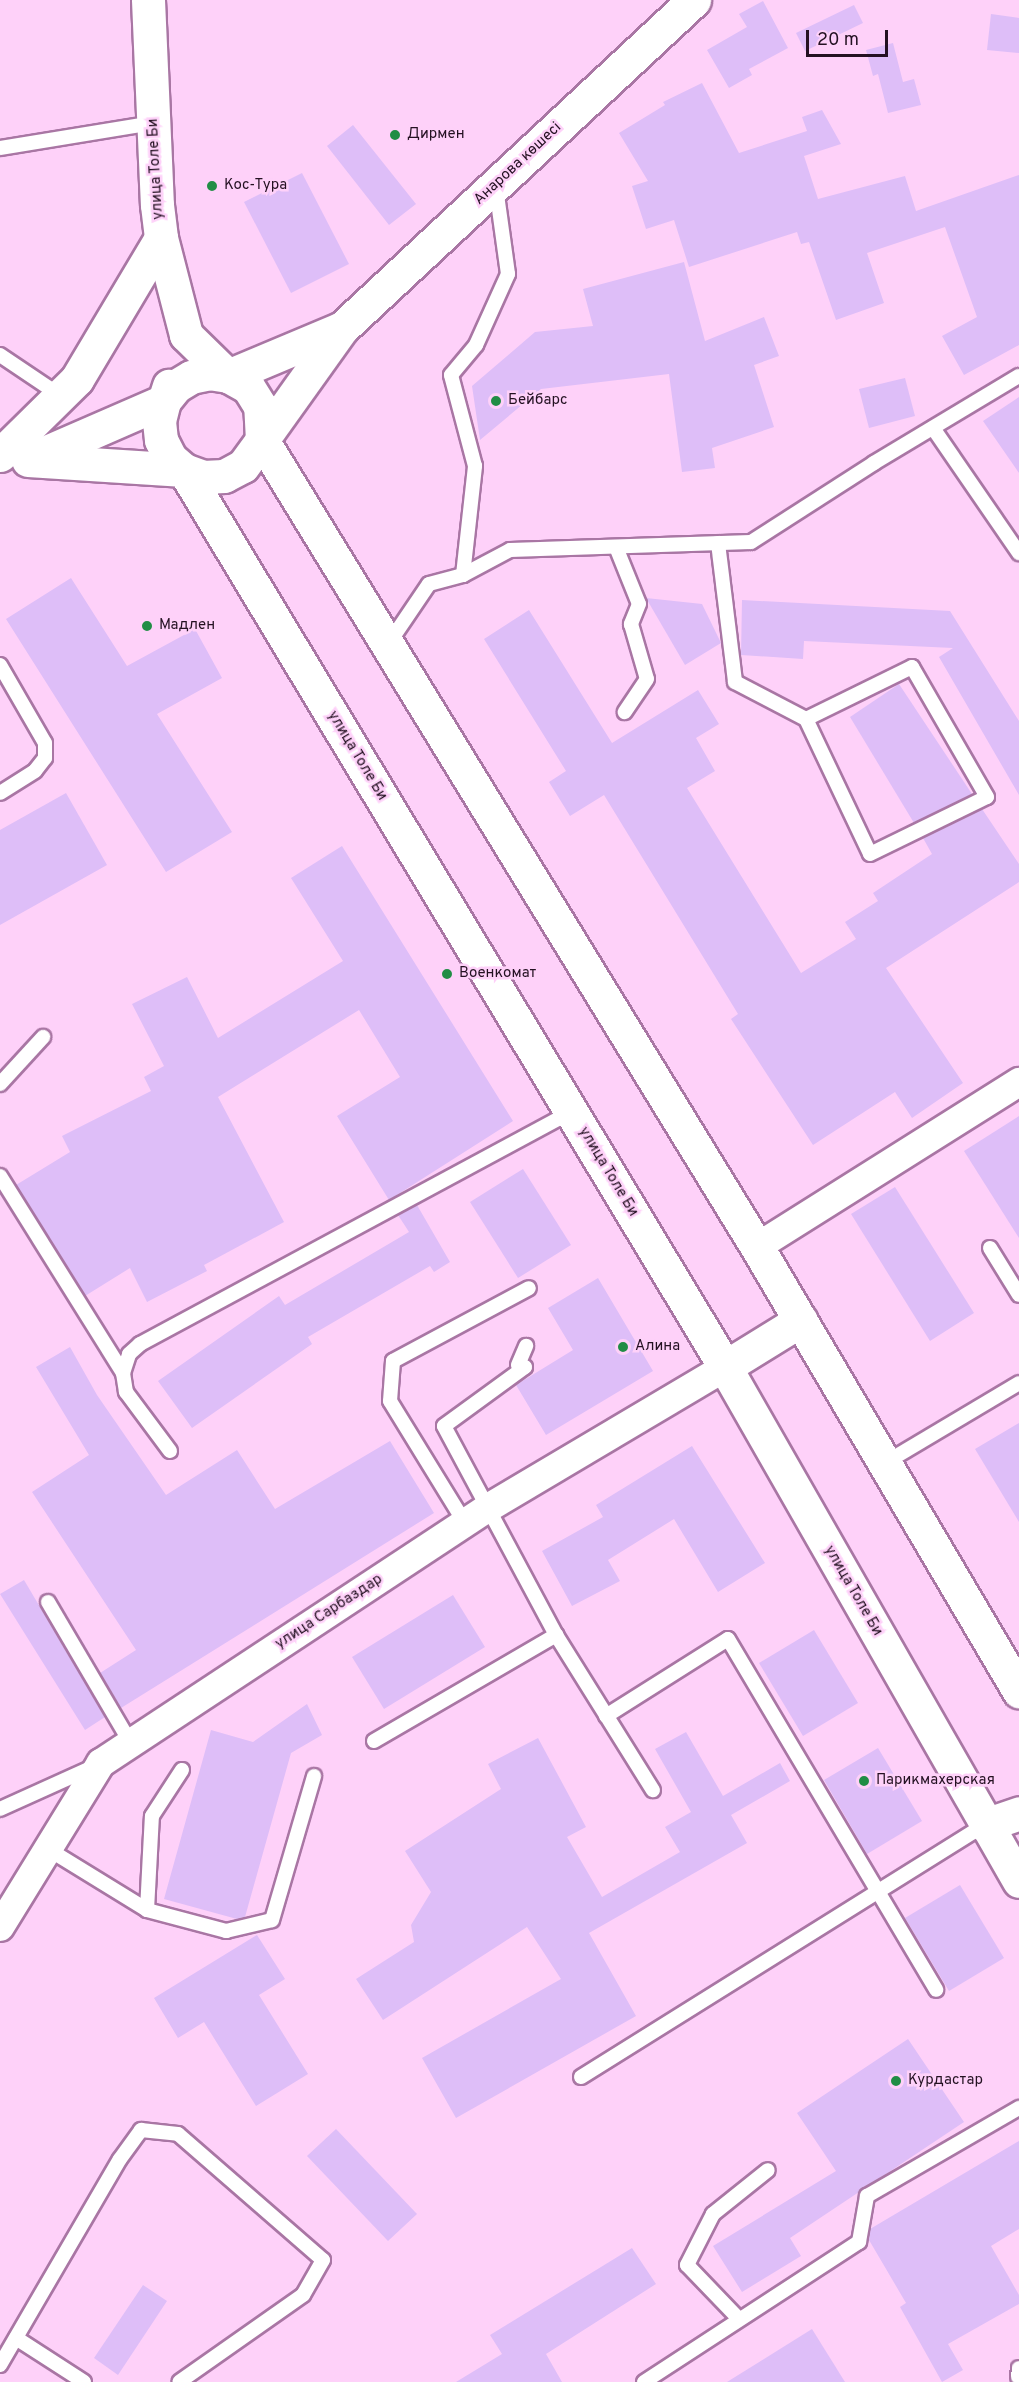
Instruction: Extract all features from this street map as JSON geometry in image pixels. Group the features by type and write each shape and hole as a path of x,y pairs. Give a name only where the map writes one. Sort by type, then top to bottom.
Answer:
{"main road":[{"name":"улица Толе Би","path":"148,0 160,238 186,335"},
{"name":"Анарова көшесі","path":"342,328 694,0"},
{"path":"9,461 77,379 160,238"},
{"path":"9,461 164,401 176,386 191,376 210,372 228,375 342,328"},
{"path":"9,461 184,470 203,477 224,476 243,466 342,328"},
{"path":"184,470 170,458 161,440 159,421 186,335 228,375 248,387 260,406 262,440 757,1247 1019,1691"},
{"name":"улица Толе Би","path":"184,470 725,1367 1019,1881"},
{"path":"725,1367 801,1320"},
{"path":"985,1825 1019,1813"}],"street":[{"path":"757,1247 1019,1082"},
{"name":"улица Сарбаздар","path":"0,1927 101,1763 476,1516 725,1367"}],"lane":[{"path":"0,148 153,123"},
{"path":"463,575 475,466 451,375 476,345 508,274 496,184"},
{"path":"0,355 61,396"},
{"path":"388,645 429,584 463,575 510,550 751,542 1019,376"},
{"path":"933,428 1019,553"},
{"path":"718,543 735,682 806,719 870,854 987,797 912,667 806,719"},
{"path":"616,547 639,604 631,624 647,679 626,712"},
{"path":"0,665 45,743 45,758 35,771 0,793"},
{"path":"0,1084 43,1037"},
{"path":"123,1373 129,1354 140,1344 572,1112"},
{"path":"0,1176 123,1373 126,1392 170,1451"},
{"path":"990,1248 1019,1295"},
{"path":"529,1288 393,1361 390,1401 476,1516 556,1635 652,1790"},
{"path":"476,1516 444,1426 525,1367 518,1365 526,1346"},
{"path":"885,1463 1019,1383"},
{"path":"48,1602 130,1742"},
{"path":"374,1741 556,1635"},
{"path":"606,1716 728,1639 936,1990"},
{"path":"0,1809 101,1763"},
{"path":"147,1910 152,1816 182,1770"},
{"path":"48,1849 147,1910 226,1931 272,1920 314,1776"},
{"path":"581,2077 985,1825"},
{"path":"644,2382 859,2242 867,2196 1019,2108"},
{"path":"0,2366 120,2159 141,2130 178,2134 323,2260 303,2295 180,2382"},
{"path":"739,2319 687,2265 712,2214 768,2170"},
{"path":"16,2338 84,2382"}],"building":[{"path":"763,1 788,48 749,69 752,75 729,88 707,50 747,27 739,14"},
{"path":"854,5 863,23 805,51 796,33"},
{"path":"991,14 1019,18 1019,53 987,50"},
{"path":"893,43 903,82 914,79 921,105 888,113 878,74 873,76 866,50"},
{"path":"702,83 739,153 807,131 802,117 822,110 841,144 804,156 818,199 905,176 916,211 1019,175 1019,345 964,375 942,336 977,317 945,227 867,253 884,303 836,320 809,242 801,244 797,232 689,267 674,220 646,229 632,186 648,181 619,133 665,105 663,102"},
{"path":"353,125 416,204 389,225 327,146"},
{"path":"302,173 349,264 291,293 244,202"},
{"path":"684,262 705,341 764,317 779,356 754,365 774,427 712,448 715,468 682,472 669,374 541,389 480,440 472,386 535,332 593,326 583,289"},
{"path":"905,378 915,416 869,428 859,389"},
{"path":"1019,397 1019,473 983,421"},
{"path":"71,578 127,666 195,629 222,678 157,714 232,832 166,872 6,619"},
{"path":"646,598 702,604 721,643 685,665"},
{"path":"742,600 950,611 1019,721 1019,795 939,657 953,648 804,641 803,659 741,655"},
{"path":"529,610 612,743 698,690 719,724 696,738 715,771 687,788 801,973 856,939 845,922 878,901 873,893 932,854 923,838 982,809 1019,864 1019,882 886,968 963,1083 912,1118 895,1092 813,1145 731,1019 738,1014 604,795 570,816 549,782 566,771 484,639"},
{"path":"899,684 972,794 914,823 850,717"},
{"path":"66,793 107,865 0,925 0,830"},
{"path":"342,846 513,1121 389,1200 337,1116 400,1077 359,1010 218,1097 284,1222 204,1265 207,1271 147,1302 130,1268 85,1296 16,1185 70,1152 62,1136 151,1091 144,1077 164,1066 132,1004 187,977 218,1038 343,961 291,878"},
{"path":"1019,1116 1019,1238 964,1151"},
{"path":"523,1169 571,1245 518,1278 470,1202"},
{"path":"895,1187 974,1313 930,1341 851,1214"},
{"path":"417,1205 450,1262 434,1272 430,1266 308,1337 312,1344 192,1428 158,1381 279,1296 285,1305 409,1232 398,1215"},
{"path":"598,1278 653,1371 546,1435 516,1385 573,1350 548,1308"},
{"path":"70,1347 97,1395 166,1495 237,1450 275,1509 390,1441 434,1513 121,1708 100,1673 136,1650 32,1492 89,1455 36,1367"},
{"path":"1019,1423 1019,1522 975,1449"},
{"path":"692,1446 765,1563 718,1592 674,1519 608,1560 620,1581 572,1606 542,1551 603,1517 596,1505"},
{"path":"24,1580 105,1717 85,1730 0,1594"},
{"path":"453,1595 485,1647 384,1709 352,1657"},
{"path":"814,1630 858,1703 803,1736 759,1663"},
{"path":"307,1704 322,1735 291,1753 245,1917 237,1919 164,1899 211,1730 253,1742"},
{"path":"686,1732 723,1796 780,1763 790,1781 731,1815 747,1843 589,1933 636,2016 456,2118 422,2058 561,1979 527,1927 383,2020 356,1979 414,1942 411,1925 431,1892 405,1851 501,1789 488,1764 538,1738 586,1827 567,1837 602,1897 680,1852 665,1827 691,1812 655,1749"},
{"path":"878,1748 922,1821 867,1854 824,1780"},
{"path":"960,1885 1004,1958 949,1991 905,1918"},
{"path":"257,1935 285,1979 259,1995 308,2074 256,2106 204,2022 178,2038 154,1998"},
{"path":"908,2039 964,2122 790,2238 801,2256 742,2292 713,2246 836,2171 797,2113"},
{"path":"336,2129 417,2214 388,2241 307,2156"},
{"path":"1019,2141 1019,2229 991,2246 1019,2295 1019,2304 948,2344 963,2370 942,2382 900,2307 906,2303 869,2240 870,2229"},
{"path":"632,2248 656,2284 546,2354 562,2382 456,2382 502,2354 490,2335"},
{"path":"143,2285 167,2301 118,2375 94,2358"},
{"path":"812,2329 845,2382 727,2382"}],"place":[{"name":"Дирмен","path":"395,135"},
{"name":"Кос-Тура","path":"212,186"},
{"name":"Бейбарс","path":"496,401"},
{"name":"Мадлен","path":"147,626"},
{"name":"Военкомат","path":"447,974"},
{"name":"Алина","path":"623,1347"},
{"name":"Парикмахерская","path":"864,1781"},
{"name":"Курдастар","path":"896,2081"}]}
